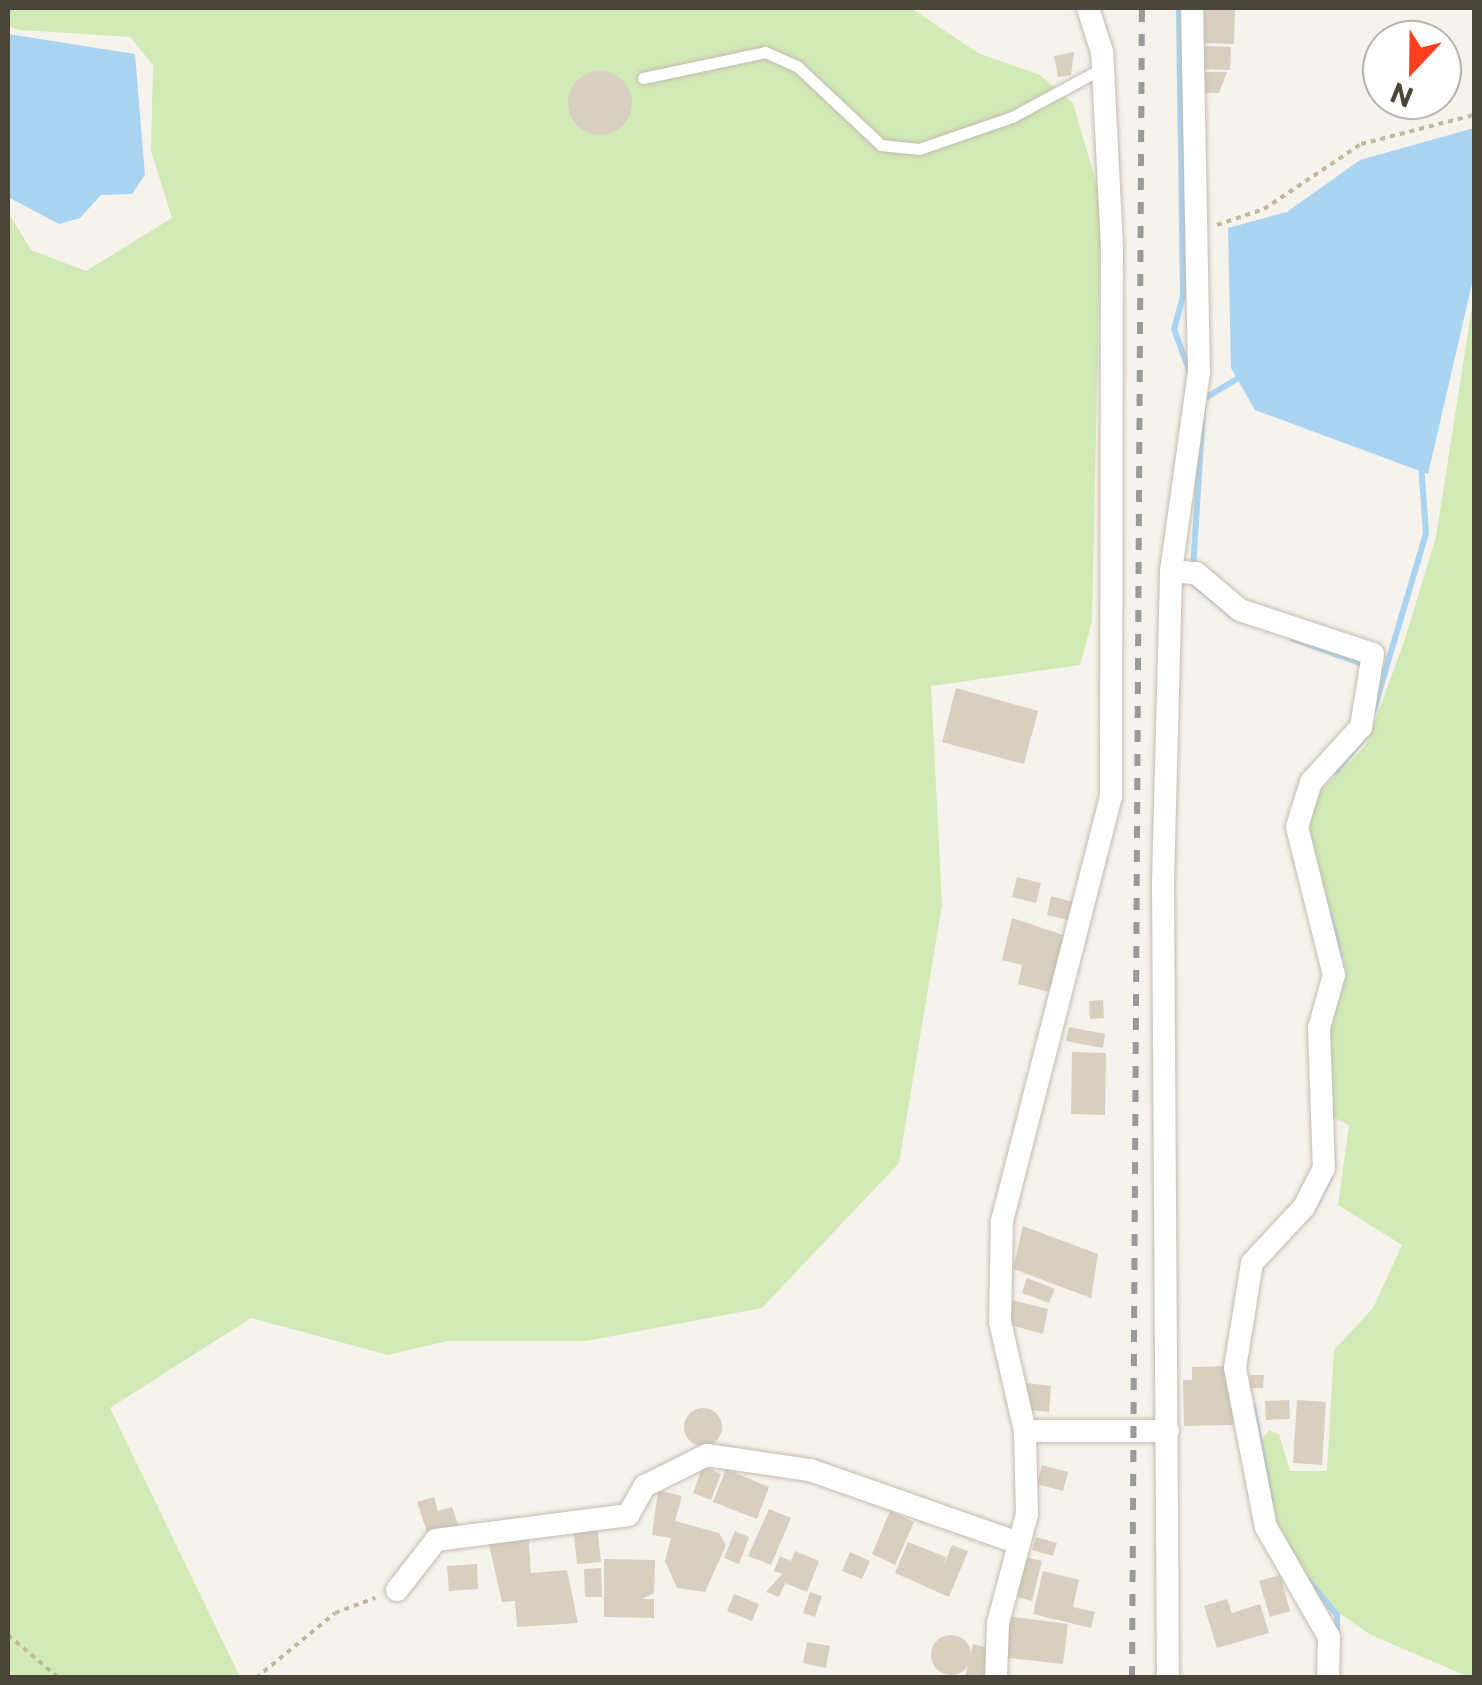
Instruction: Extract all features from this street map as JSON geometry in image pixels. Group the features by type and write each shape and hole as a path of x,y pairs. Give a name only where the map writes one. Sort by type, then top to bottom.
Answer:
{"street":[{"path":"996,1678 1018,1543 1027,1514 1025,1431 1000,1322 1002,1221 1111,796 1103,68 1088,8"},
{"path":"1168,1678 1163,882 1198,385 1192,8"},
{"path":"1185,571 1240,610 1372,654 1354,743 1312,782 1297,828 1333,954 1319,1028 1324,1168 1304,1207 1252,1262 1235,1368 1266,1527 1329,1637 1328,1678"},
{"path":"1025,1431 1168,1431"},
{"path":"397,1590 436,1540 628,1515 645,1486 707,1455 810,1470 1018,1543"}],"lane":[{"path":"643,78 765,52 798,67 881,145 919,149 1012,118 1103,68"}],"path":[{"path":"1210,240 1218,223 1264,209 1342,152 1474,115"},
{"path":"256,1678 335,1613 397,1590"},
{"path":"8,1635 59,1678"}],"green space":[{"path":"8,8 911,8 978,53 1040,75 1073,103 1101,199 1092,621 1080,665 931,686 942,905 899,1163 762,1308 586,1341 447,1341 388,1355 251,1318 110,1408 240,1677 8,1677 8,212 31,250 86,271 172,218 151,151 153,65 130,37 20,30 8,26"},
{"path":"1474,294 1474,1677 1469,1677 1371,1635 1313,1595 1272,1533 1259,1444 1269,1430 1279,1434 1290,1471 1327,1471 1334,1350 1373,1308 1402,1245 1338,1205 1349,1125 1328,1115 1328,1027 1346,970 1307,830 1314,797 1366,745 1404,642 1436,537"}],"water":[{"path":"8,34 135,54 145,175 132,194 101,195 80,218 59,224 8,197"},
{"path":"1474,128 1474,275 1428,474 1255,410 1231,368 1228,228 1287,212 1360,160"}],"building":[{"path":"1205,8 1235,8 1234,44 1203,43"},
{"path":"1204,46 1231,47 1230,70 1204,69"},
{"path":"1074,52 1071,75 1058,77 1054,56"},
{"path":"600,71 623,80 632,103 623,126 600,135 577,126 568,103 577,80"},
{"path":"1205,72 1227,72 1219,93 1204,93"},
{"path":"956,688 1038,711 1024,764 942,742"},
{"path":"1017,877 1041,883 1036,903 1012,897"},
{"path":"1051,896 1081,904 1076,922 1047,915"},
{"path":"1012,918 1072,938 1057,994 1018,984 1022,965 1002,960"},
{"path":"1103,1000 1104,1018 1090,1019 1089,1001"},
{"path":"1069,1027 1105,1034 1103,1048 1066,1041"},
{"path":"1072,1052 1106,1053 1105,1115 1071,1114"},
{"path":"1023,1226 1098,1254 1091,1298 1013,1269"},
{"path":"1027,1278 1055,1289 1049,1303 1022,1293"},
{"path":"1012,1300 1048,1309 1043,1334 1007,1324"},
{"path":"1231,1366 1233,1425 1184,1426 1183,1380 1192,1380 1192,1367"},
{"path":"1250,1375 1264,1375 1263,1388 1250,1388"},
{"path":"1026,1383 1051,1386 1049,1412 1023,1409"},
{"path":"1289,1400 1290,1419 1266,1420 1265,1401"},
{"path":"1297,1400 1326,1402 1322,1465 1293,1463"},
{"path":"703,1408 716,1414 722,1427 716,1440 703,1446 690,1440 684,1427 690,1414"},
{"path":"1042,1465 1068,1472 1063,1491 1037,1484"},
{"path":"703,1466 721,1474 711,1500 693,1493"},
{"path":"726,1469 769,1487 757,1519 713,1502"},
{"path":"658,1490 682,1496 675,1521 719,1533 726,1545 705,1592 677,1588 665,1561 671,1538 652,1535"},
{"path":"434,1497 438,1511 452,1507 459,1528 429,1538 417,1502"},
{"path":"769,1509 791,1518 771,1565 748,1556"},
{"path":"890,1511 914,1522 895,1565 872,1554"},
{"path":"597,1525 601,1562 577,1564 573,1527"},
{"path":"735,1531 749,1537 739,1564 724,1558"},
{"path":"528,1533 531,1573 567,1570 578,1623 517,1627 515,1601 502,1602 487,1536"},
{"path":"1036,1537 1057,1543 1053,1556 1032,1550"},
{"path":"908,1542 946,1557 943,1567 952,1545 968,1551 949,1597 895,1573"},
{"path":"795,1551 819,1561 807,1592 785,1583 779,1597 766,1592 782,1574 774,1571 780,1556 791,1561"},
{"path":"850,1552 870,1561 862,1579 842,1571"},
{"path":"1021,1556 1042,1561 1032,1601 1011,1595"},
{"path":"604,1559 655,1560 654,1593 642,1599 654,1599 654,1618 604,1617"},
{"path":"477,1564 478,1589 449,1591 447,1566"},
{"path":"601,1568 602,1597 585,1597 584,1569"},
{"path":"1043,1571 1079,1580 1073,1607 1095,1612 1091,1628 1033,1614"},
{"path":"1280,1575 1290,1611 1270,1617 1259,1581"},
{"path":"810,1592 822,1596 815,1617 803,1613"},
{"path":"734,1594 759,1604 752,1621 727,1611"},
{"path":"1227,1599 1232,1613 1260,1604 1269,1633 1217,1648 1204,1606"},
{"path":"1006,1616 1068,1624 1063,1664 1001,1657"},
{"path":"951,1635 965,1641 971,1655 965,1669 951,1675 937,1669 931,1655 937,1641"},
{"path":"807,1642 830,1646 826,1668 803,1663"},
{"path":"973,1644 992,1649 985,1678 965,1678"}],"waterway":[{"path":"1179,8 1183,296 1174,329 1191,375"},
{"path":"1207,397 1239,378"},
{"path":"1193,569 1204,393"},
{"path":"1385,672 1426,534 1421,465"},
{"path":"1195,585 1235,618"},
{"path":"1293,639 1385,672 1374,710"},
{"path":"1335,772 1366,736"},
{"path":"1330,915 1340,956"},
{"path":"1313,1210 1330,1177"},
{"path":"1253,1406 1271,1501"},
{"path":"1307,1579 1337,1615 1337,1636"}],"railway":[{"path":"1132,1678 1142,8"}]}
